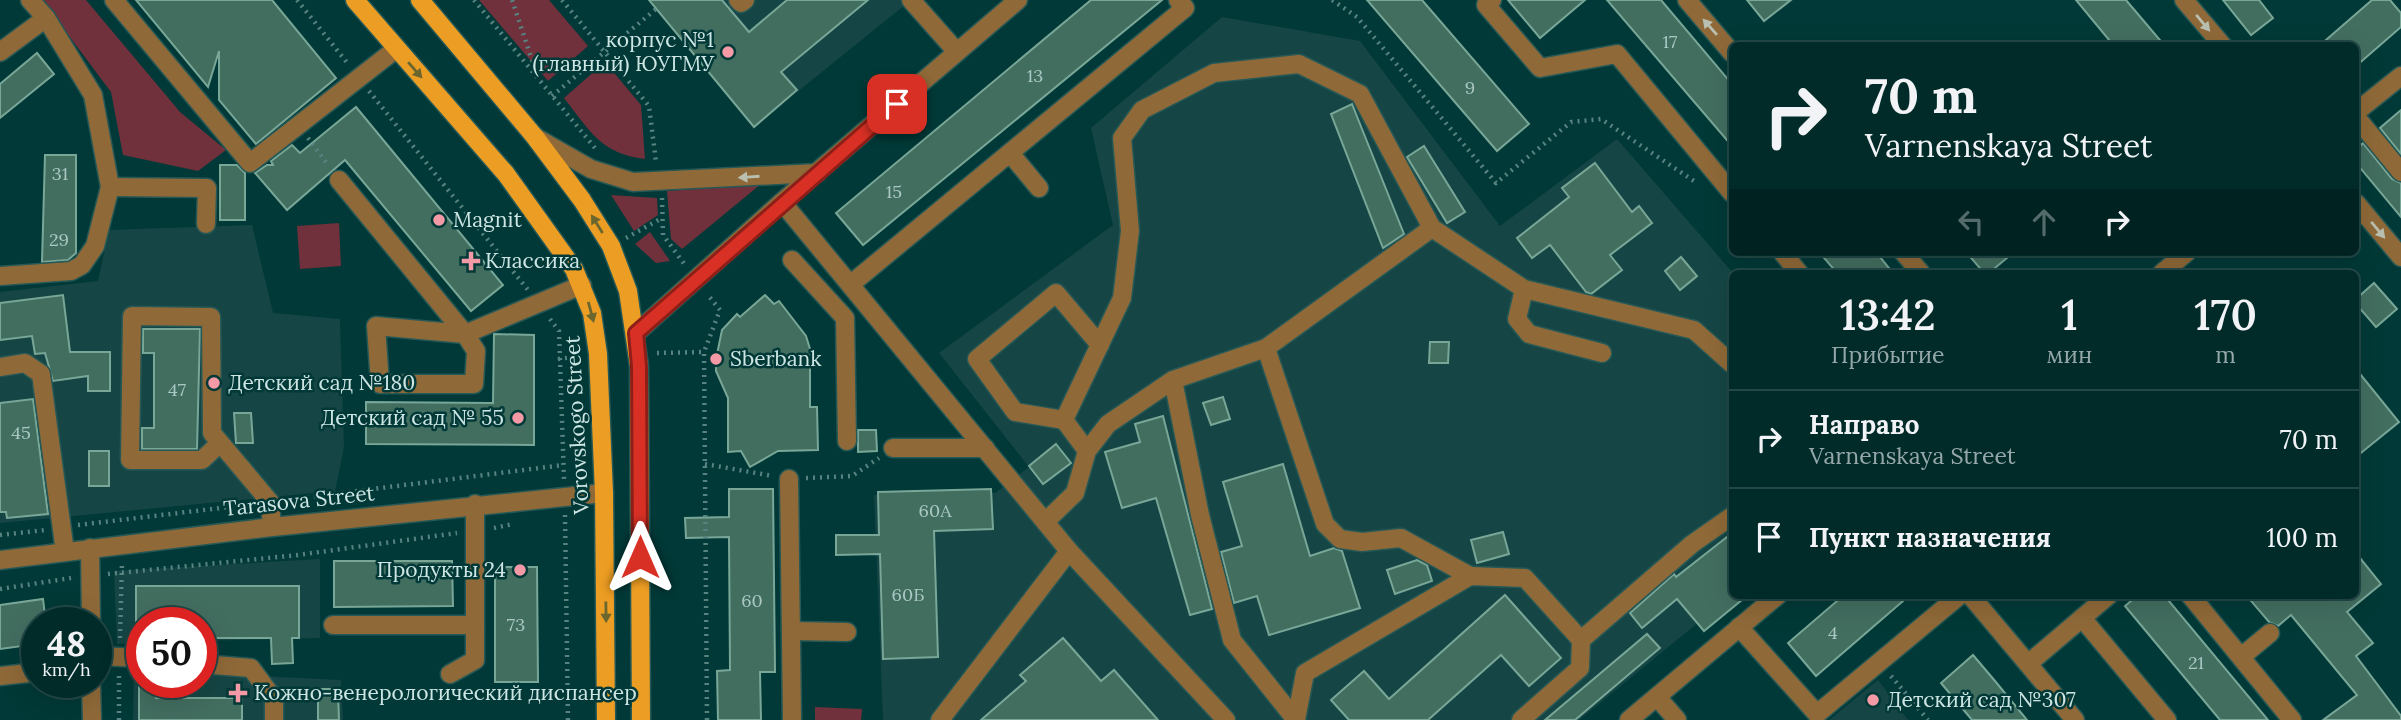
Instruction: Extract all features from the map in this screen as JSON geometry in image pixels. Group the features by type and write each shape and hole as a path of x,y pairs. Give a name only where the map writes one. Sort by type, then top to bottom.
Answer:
{"main road":[{"name":"Vorovskogo Street","path":"355,0 506,174 582,285 592,313 598,354 604,493 606,720"},
{"path":"420,0 535,137 582,200 611,246 628,291 639,366 641,720"}],"street":[{"path":"0,276 71,271 82,265 95,246 110,187 93,95 46,18 30,0"},
{"path":"114,0 250,163 396,49"},
{"path":"738,0 741,3 745,0"},
{"path":"911,0 957,52"},
{"path":"636,333 782,202 1018,0"},
{"path":"851,284 1185,8 1178,0"},
{"path":"1492,0 1486,5 1540,68 1617,54 1729,189"},
{"path":"1687,0 1729,49"},
{"path":"2184,0 2219,42"},
{"path":"0,52 46,18"},
{"path":"1064,419 1122,298 1130,231 1122,138 1142,110 1214,74 1299,64 1360,94 1432,228 1524,289 1694,330 1729,361"},
{"path":"2359,111 2401,76"},
{"path":"2359,118 2401,172"},
{"path":"535,137 591,169 633,182 817,173"},
{"path":"1010,153 1039,188"},
{"path":"335,175 465,334 476,351 474,384 380,384 376,326 465,334 582,285"},
{"path":"110,187 206,188 206,224"},
{"path":"782,202 1069,551 1226,720"},
{"path":"2359,207 2401,257"},
{"path":"1045,522 1075,493 1087,451 1108,424 1173,380 1266,348 1432,228"},
{"path":"1785,256 1797,270"},
{"path":"1906,256 1918,270"},
{"path":"2165,270 2181,256"},
{"path":"792,260 845,318 847,441"},
{"path":"1524,289 1517,319 1529,334 1602,353"},
{"path":"1087,451 1064,419 1015,412 976,359 1056,293 1100,345"},
{"path":"845,318 865,302"},
{"path":"220,443 202,460 131,460 132,316 211,317 212,433 270,502 272,527"},
{"path":"1266,348 1325,524 1340,539 1362,542 1401,538 1470,576 1525,578 1581,640 1580,668 1521,720"},
{"path":"0,367 24,363 41,374 65,552"},
{"path":"1173,380 1200,515 1232,640 1296,720"},
{"path":"893,448 985,448"},
{"path":"789,479 792,720"},
{"name":"Tarasova Street","path":"0,560 123,543 475,504 604,493"},
{"path":"450,674 475,660 475,504"},
{"path":"1581,640 1692,544 1729,518"},
{"path":"90,548 91,607"},
{"path":"940,720 1069,551"},
{"path":"1296,720 1305,673 1470,576"},
{"path":"1629,720 1772,599"},
{"path":"1739,627 1817,715 1955,599"},
{"path":"1972,599 2075,720"},
{"path":"2028,664 2104,599"},
{"path":"2193,599 2292,720"},
{"path":"2082,618 2167,720"},
{"path":"333,625 475,625"},
{"path":"791,631 846,632"},
{"path":"2241,657 2270,633"},
{"path":"112,656 126,657"},
{"path":"217,665 251,668 274,699 275,720"},
{"path":"0,676 21,673"},
{"path":"1657,697 1677,720"},
{"path":"91,698 92,720"}],"path":[{"path":"474,0 600,152"},
{"path":"512,0 538,79"},
{"path":"562,0 649,106 662,182 663,234 720,310 704,352 707,720"},
{"path":"1332,0 1357,17 1496,183 1571,122 1601,120 1704,188"},
{"path":"552,96 656,9"},
{"path":"300,126 335,175"},
{"path":"647,164 670,162"},
{"path":"552,518 565,516"},
{"path":"119,720 123,543 120,520"},
{"path":"0,589 90,576 298,555 527,522"},
{"path":"1879,662 1928,720"}],"shaded area":[{"path":"42,0 86,0 180,112 226,150 198,171 123,155 111,92"},
{"path":"479,0 549,0 588,46 548,81"},
{"path":"649,0 911,0 754,127"},
{"path":"1222,17 1360,41 1500,226 1617,139 1730,270 1729,597 1579,720 883,720 874,495 995,493 1029,467 939,353 1113,225 1091,128"},
{"path":"605,62 641,105 645,159 617,152 607,146 589,130 564,98"},
{"path":"761,184 682,249 671,239 667,191"},
{"path":"611,195 657,198 658,215 634,231"},
{"path":"339,223 341,266 300,269 297,226"},
{"name":"Детский сад №180","path":"252,225 273,313 340,319 344,447 335,491 0,523 0,292 98,281 109,230"},
{"path":"650,232 670,261 656,263 635,244"},
{"path":"320,559 320,638 217,641 217,607 126,607 126,644 117,644 114,571"},
{"name":"Кожно-венерологический диспансер","path":"217,674 341,680 343,720 133,720 133,698 217,698"},
{"name":"Детский сад №307","path":"1878,680 1908,720 1829,720"},
{"path":"815,707 862,709 861,720 815,720"}],"building":[{"path":"136,0 272,0 336,78 256,144 219,100 219,51 208,87"},
{"name":"корпус №1 (главный) ЮУГМУ","path":"649,0 722,0 749,32 787,0 868,0 781,72 797,90 754,127"},
{"path":"1091,0 1162,0 863,245 836,213"},
{"path":"1367,0 1422,0 1529,124 1497,151"},
{"path":"1508,0 1585,0 1540,38"},
{"path":"1607,0 1661,0 1729,80 1729,142"},
{"path":"1747,0 1791,0 1764,21"},
{"path":"2076,0 2126,0 2162,42 2111,42"},
{"path":"2223,0 2259,0 2273,18 2251,35"},
{"path":"2372,0 2390,0 2401,13 2401,27 2359,63 2359,42 2324,42"},
{"path":"37,53 54,74 0,118 0,84"},
{"path":"1352,104 1404,234 1383,248 1331,114"},
{"path":"356,107 503,285 471,311 345,160 287,210 255,173 267,165 273,165 271,161 292,145 300,153"},
{"path":"2401,110 2401,154 2380,128"},
{"path":"2363,143 2392,179 2401,183 2401,217 2359,167 2359,147"},
{"path":"1424,146 1465,212 1447,223 1407,157"},
{"path":"45,155 76,155 76,253 68,260 42,262"},
{"path":"1595,163 1632,212 1639,206 1652,223 1610,255 1622,270 1591,294 1586,292 1550,245 1532,258 1517,238 1569,197 1562,188"},
{"path":"220,165 237,165 245,173 245,220 220,220"},
{"path":"1822,256 1879,256 1891,270 1834,270"},
{"path":"1969,256 2009,256 1993,270 1981,270"},
{"path":"1681,257 1697,276 1680,290 1665,271"},
{"path":"2374,283 2397,309 2376,327 2359,307 2359,296"},
{"path":"63,295 70,352 110,352 110,391 88,391 88,376 53,381 45,353 35,354 32,336 0,340 0,303"},
{"path":"765,295 774,304 779,301 806,336 810,349 810,407 817,407 818,450 778,451 750,467 741,451 728,452 728,398 716,371 716,359 722,330 737,314 740,317"},
{"path":"143,329 200,329 197,449 142,449 142,428 154,428 154,353 143,353"},
{"path":"494,334 534,335 534,445 366,444 366,402 493,403"},
{"path":"1430,342 1449,342 1448,363 1429,363"},
{"path":"2359,373 2399,422 2359,455"},
{"path":"1223,397 1230,419 1211,425 1203,403"},
{"path":"33,399 48,514 7,518 6,512 0,512 0,403"},
{"path":"234,413 251,413 253,443 236,443"},
{"path":"1163,416 1212,609 1190,615 1156,498 1122,508 1105,452 1140,442 1135,424"},
{"path":"858,430 876,430 877,451 858,452"},
{"path":"1056,444 1071,463 1043,484 1029,466"},
{"path":"89,451 109,451 109,486 89,486"},
{"path":"1283,464 1310,556 1334,548 1342,551 1360,608 1269,635 1257,596 1234,603 1221,552 1242,546 1223,482"},
{"path":"729,489 773,489 775,672 760,672 761,720 718,720 717,671 730,670 729,537 686,538 685,518 729,517"},
{"path":"991,489 993,529 934,531 938,657 883,659 880,554 836,555 836,535 879,535 878,492"},
{"path":"1503,532 1509,554 1477,563 1471,540"},
{"path":"1729,535 1729,599 1743,599 1704,631 1677,599 1642,628 1630,613 1674,574 1676,577"},
{"path":"2359,557 2381,584 2347,612 2373,643 2356,656 2401,716 2401,720 2323,720 2357,695 2291,615 2278,626 2269,622 2249,599 2359,599"},
{"path":"1417,560 1427,565 1432,581 1395,594 1387,570"},
{"path":"334,561 452,561 453,606 334,607"},
{"path":"495,567 537,567 538,682 495,682"},
{"path":"136,586 299,586 299,638 292,638 293,663 272,664 271,638 217,638 217,607 136,607"},
{"path":"1505,595 1561,658 1529,686 1501,655 1428,720 1349,720 1331,700 1364,671 1389,699"},
{"path":"43,599 44,607 21,607 21,646 0,649 0,605"},
{"path":"1839,599 1905,599 1816,676 1788,643"},
{"path":"2133,599 2167,599 2268,720 2220,720 2125,606"},
{"path":"1647,634 1660,648 1575,720 1545,720"},
{"path":"1063,638 1101,681 1114,670 1158,720 981,720 1026,681 1020,675"},
{"path":"1973,655 2027,720 1972,720 1941,683"},
{"path":"318,689 338,689 339,720 318,720"},
{"path":"139,698 242,698 242,720 139,720"}],"place":[{"name":"корпус №1 (главный) ЮУГМУ","path":"728,52"},
{"name":"Magnit","path":"439,220"},
{"name":"Классика","path":"471,261"},
{"name":"Sberbank","path":"716,359"},
{"name":"Детский сад №180","path":"214,383"},
{"name":"Детский сад № 55","path":"518,418"},
{"name":"Продукты 24","path":"520,570"},
{"name":"Кожно-венерологический диспансер","path":"238,693"},
{"name":"Детский сад №307","path":"1873,700"}],"route":[{"path":"640,557 639,354 636,333 782,202 897,104"}]}
